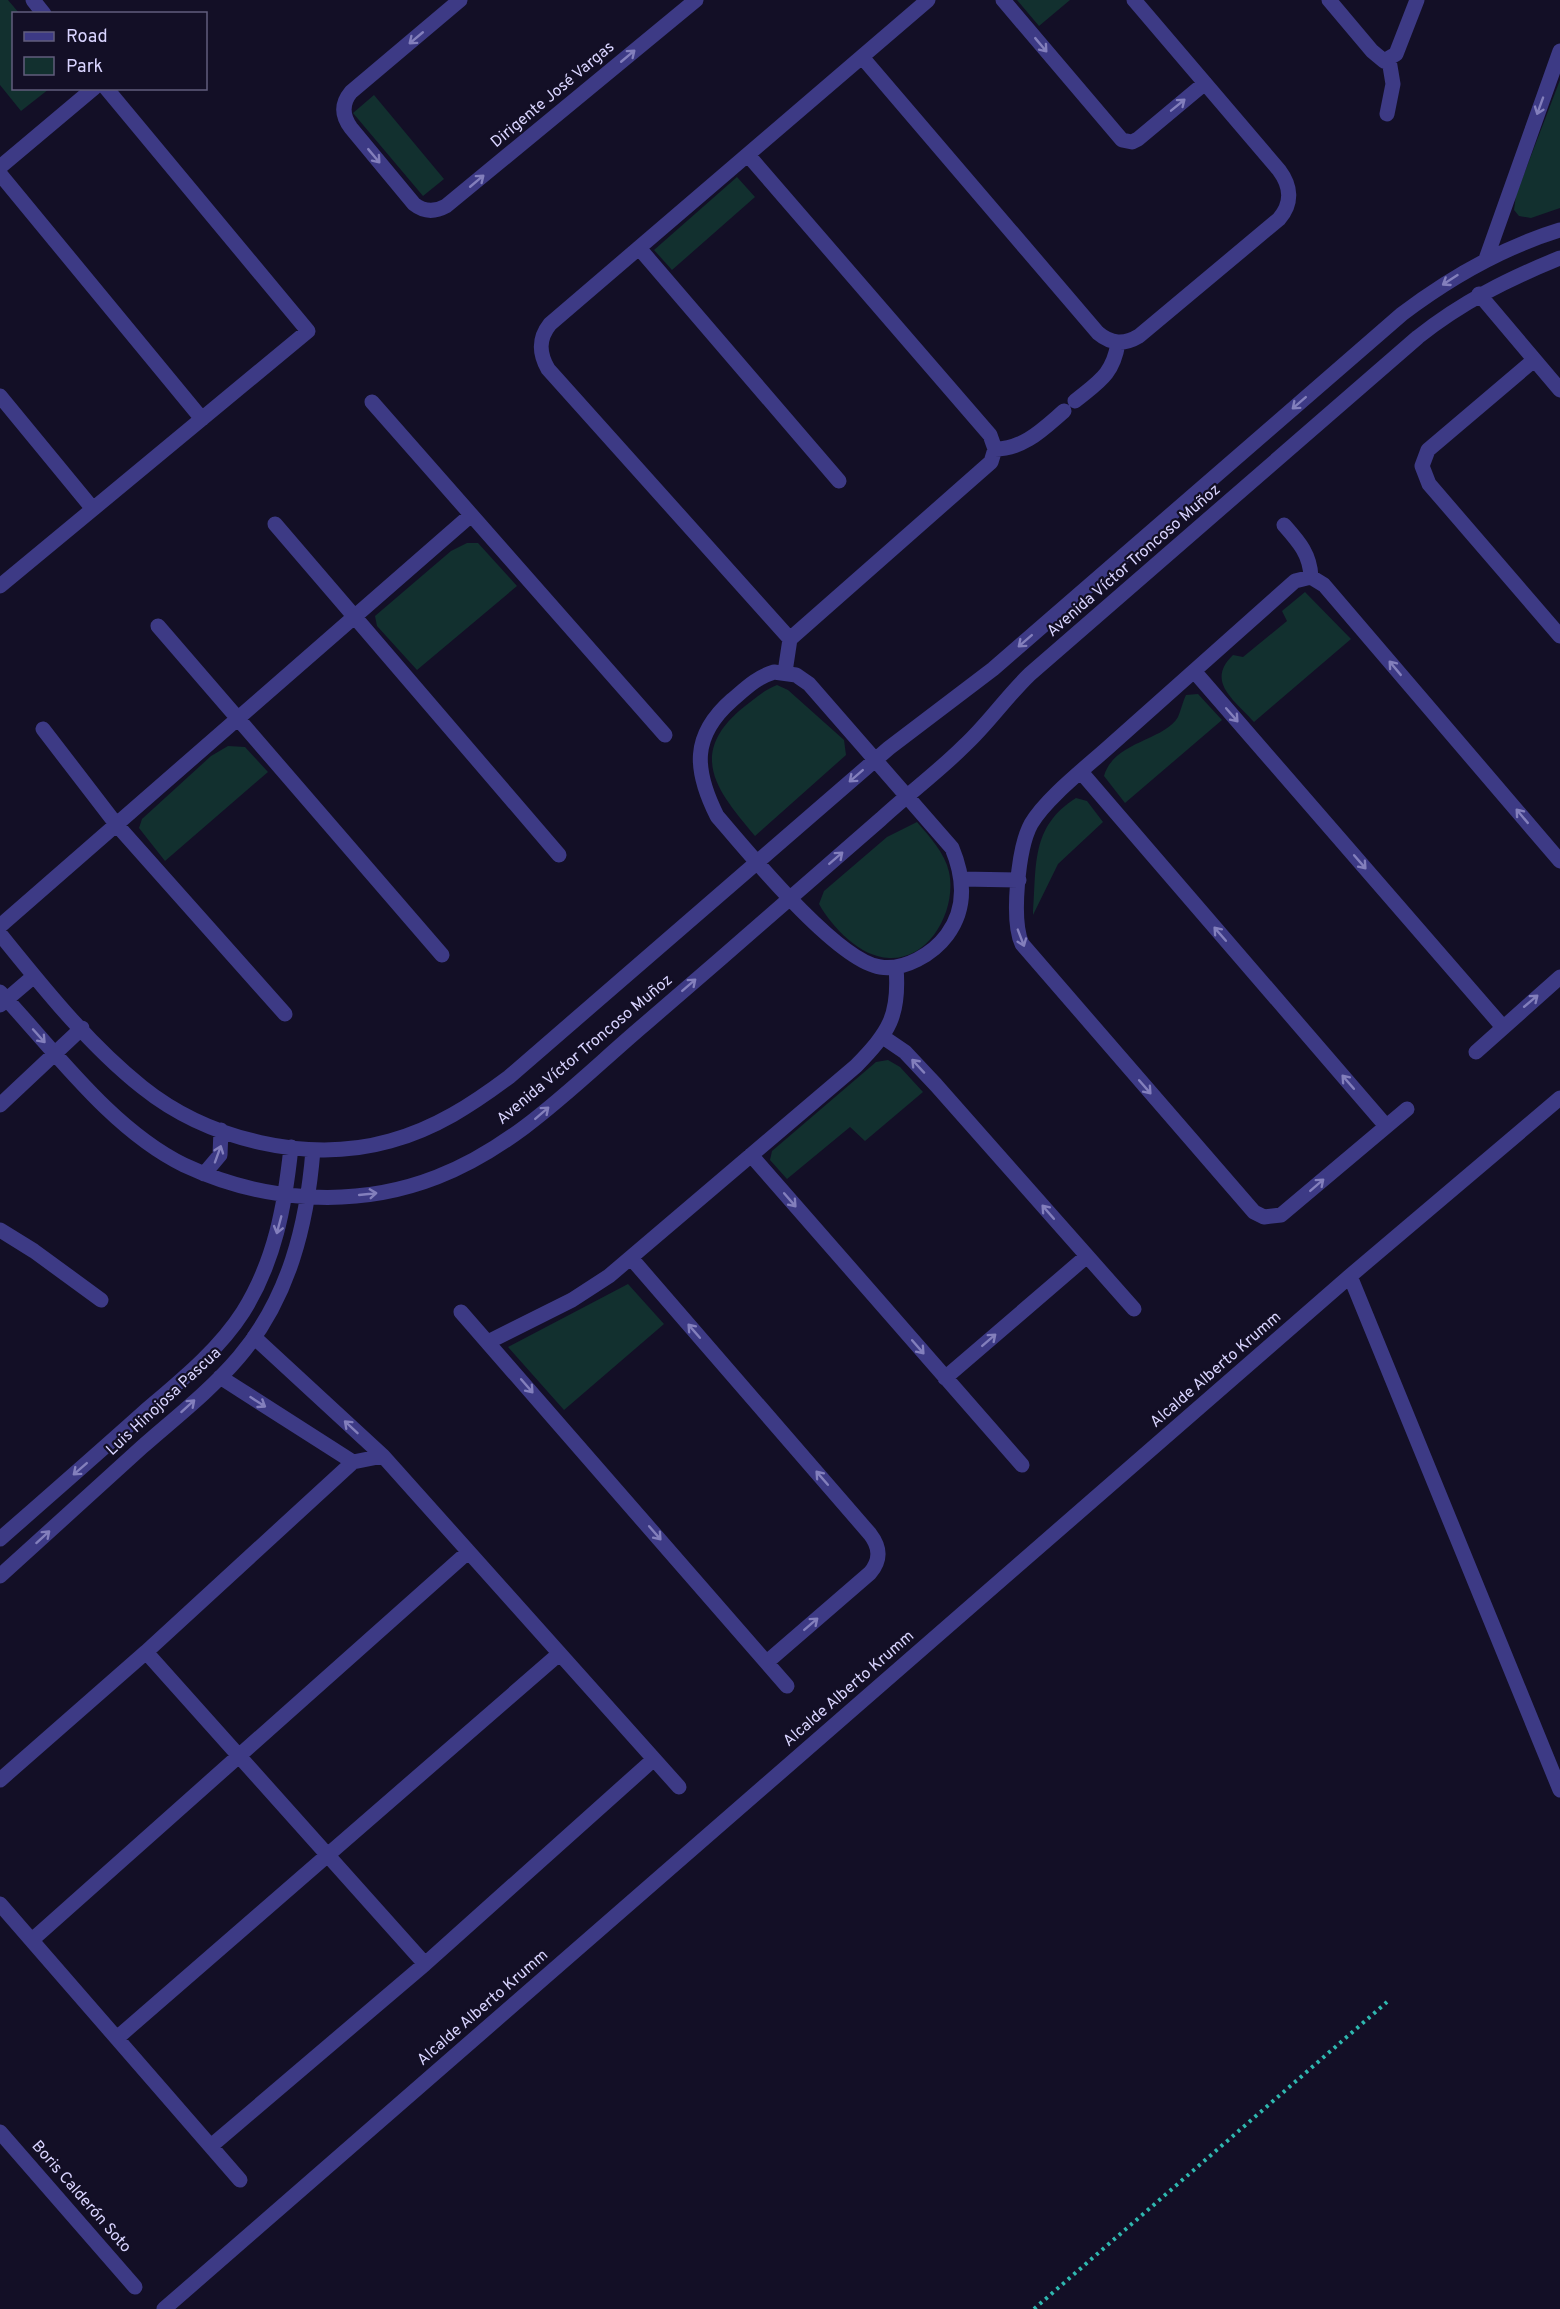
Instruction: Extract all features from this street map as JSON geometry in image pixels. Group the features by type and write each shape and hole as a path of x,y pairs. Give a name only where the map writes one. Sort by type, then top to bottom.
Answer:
{"street":[{"path":"33,0 42,12"},
{"name":"Dirigente José Vargas","path":"460,0 351,92 343,108 345,121 372,154 414,204 429,211 446,206 696,0"},
{"path":"790,639 544,362 540,345 550,324 928,0"},
{"path":"1003,0 1122,140 1132,142 1138,139 1205,83"},
{"path":"862,57 1098,333 1105,339 1118,343 1139,336 1279,219 1288,206 1287,180 1134,0"},
{"path":"1329,0 1379,58 1389,60"},
{"path":"1389,60 1396,54 1417,0"},
{"path":"1486,259 1560,51"},
{"path":"1387,114 1393,84 1389,60"},
{"path":"0,167 92,90"},
{"path":"0,586 308,331 108,90"},
{"path":"748,155 990,435 995,449 991,462 790,639 785,672"},
{"path":"0,174 202,419"},
{"name":"Avenida Víctor Troncoso Muñoz","path":"0,934 82,1029 143,1088 183,1113 221,1130 270,1144 313,1150 358,1148 390,1141 440,1122 486,1094 876,759 993,669 1434,290 1486,259 1560,230"},
{"path":"639,248 838,481"},
{"name":"Avenida Víctor Troncoso Muñoz","path":"2,999 105,1106 143,1139 160,1152 204,1174 241,1187 309,1197 376,1194 434,1178 482,1156 533,1120 967,744 1010,693 1030,674 1439,320 1479,294 1560,258"},
{"path":"1479,294 1560,390"},
{"path":"1372,341 1387,343 1392,354 1391,361"},
{"path":"995,449 1007,449 1022,444 1107,375 1113,367 1118,343"},
{"path":"1534,360 1428,450 1422,466 1430,484 1560,636"},
{"path":"0,396 93,509"},
{"path":"372,402 665,735"},
{"path":"0,926 471,514"},
{"path":"275,524 559,855"},
{"path":"1284,525 1306,552 1311,562 1311,577"},
{"path":"1407,1109 1286,1212 1276,1218 1258,1215 1022,944 1017,928 1019,880 1024,842 1032,823 1081,772 1295,581 1311,577 1324,585 1560,861"},
{"path":"158,626 442,956"},
{"path":"1194,671 1502,1026"},
{"path":"774,672 785,672 796,675 809,684 876,759 952,848 961,879 960,912 946,937 931,952 896,967 879,967 855,957 790,898 717,816 704,788 698,755 707,729 718,712 757,679 774,672"},
{"path":"43,729 116,824 285,1014"},
{"path":"1081,772 1386,1126"},
{"path":"961,879 1019,880"},
{"path":"488,1342 572,1300 631,1258 856,1066 890,1027 897,1001 896,967"},
{"path":"2,999 34,976"},
{"path":"1476,1052 1502,1026 1560,977"},
{"path":"0,1105 82,1029"},
{"path":"883,1037 905,1052 936,1084 1134,1309"},
{"name":"Alcalde Alberto Krumm","path":"164,2309 1350,1276 1560,1098"},
{"path":"204,1174 220,1155 221,1130"},
{"name":"Luis Hinojosa Pascua","path":"0,1539 189,1373 229,1331 243,1312 267,1266 286,1195 291,1147"},
{"name":"Luis Hinojosa Pascua","path":"0,1576 220,1377 254,1337 288,1275 309,1197 313,1150"},
{"path":"752,1155 1022,1465"},
{"path":"0,1230 34,1251 101,1300"},
{"path":"945,1378 1087,1256"},
{"path":"631,1258 862,1525 878,1547 877,1561 870,1573 767,1662"},
{"path":"1350,1276 1560,1790"},
{"path":"461,1312 787,1686"},
{"path":"254,1337 383,1456 679,1787"},
{"path":"220,1377 353,1462"},
{"path":"0,1780 146,1652 353,1462 383,1456"},
{"path":"32,1940 468,1552"},
{"path":"146,1652 425,1964"},
{"path":"117,2038 559,1654"},
{"path":"211,2146 425,1964 654,1759"},
{"path":"0,1904 240,2180"},
{"name":"Boris Calderón Soto","path":"0,2132 135,2287"}],"path":[{"path":"1034,2309 1387,2002"}],"green space":[{"path":"0,0 8,0 18,12 12,12 12,90 48,90 21,111 0,85"},
{"path":"1017,0 1070,0 1039,26"},
{"path":"1560,80 1560,208 1531,218 1519,216 1514,210 1516,195"},
{"path":"374,95 444,179 423,196 353,113"},
{"path":"737,177 755,197 672,270 654,250"},
{"path":"467,543 478,543 517,586 417,670 377,626 375,616 451,551"},
{"path":"1305,592 1351,639 1254,722 1226,690 1222,682 1225,665 1233,655 1243,657 1287,621 1282,611"},
{"path":"777,685 788,690 844,740 846,755 755,836 721,790 714,775 712,760 715,744 723,728 739,711"},
{"path":"1198,694 1222,720 1125,803 1104,776 1109,764 1128,748 1171,725 1178,717 1186,695"},
{"path":"228,746 245,747 268,772 165,861 139,828 142,819 211,756"},
{"path":"1076,798 1087,801 1103,822 1058,864 1033,915 1036,864 1043,835 1061,809"},
{"path":"917,822 936,845 947,865 950,886 945,916 929,941 917,950 904,956 889,958 878,956 858,947 848,939 831,922 819,904 824,891 887,837"},
{"path":"888,1060 900,1067 923,1092 865,1141 850,1127 787,1179 770,1160 772,1151 876,1062"},
{"path":"628,1284 664,1324 564,1410 508,1347"}]}
